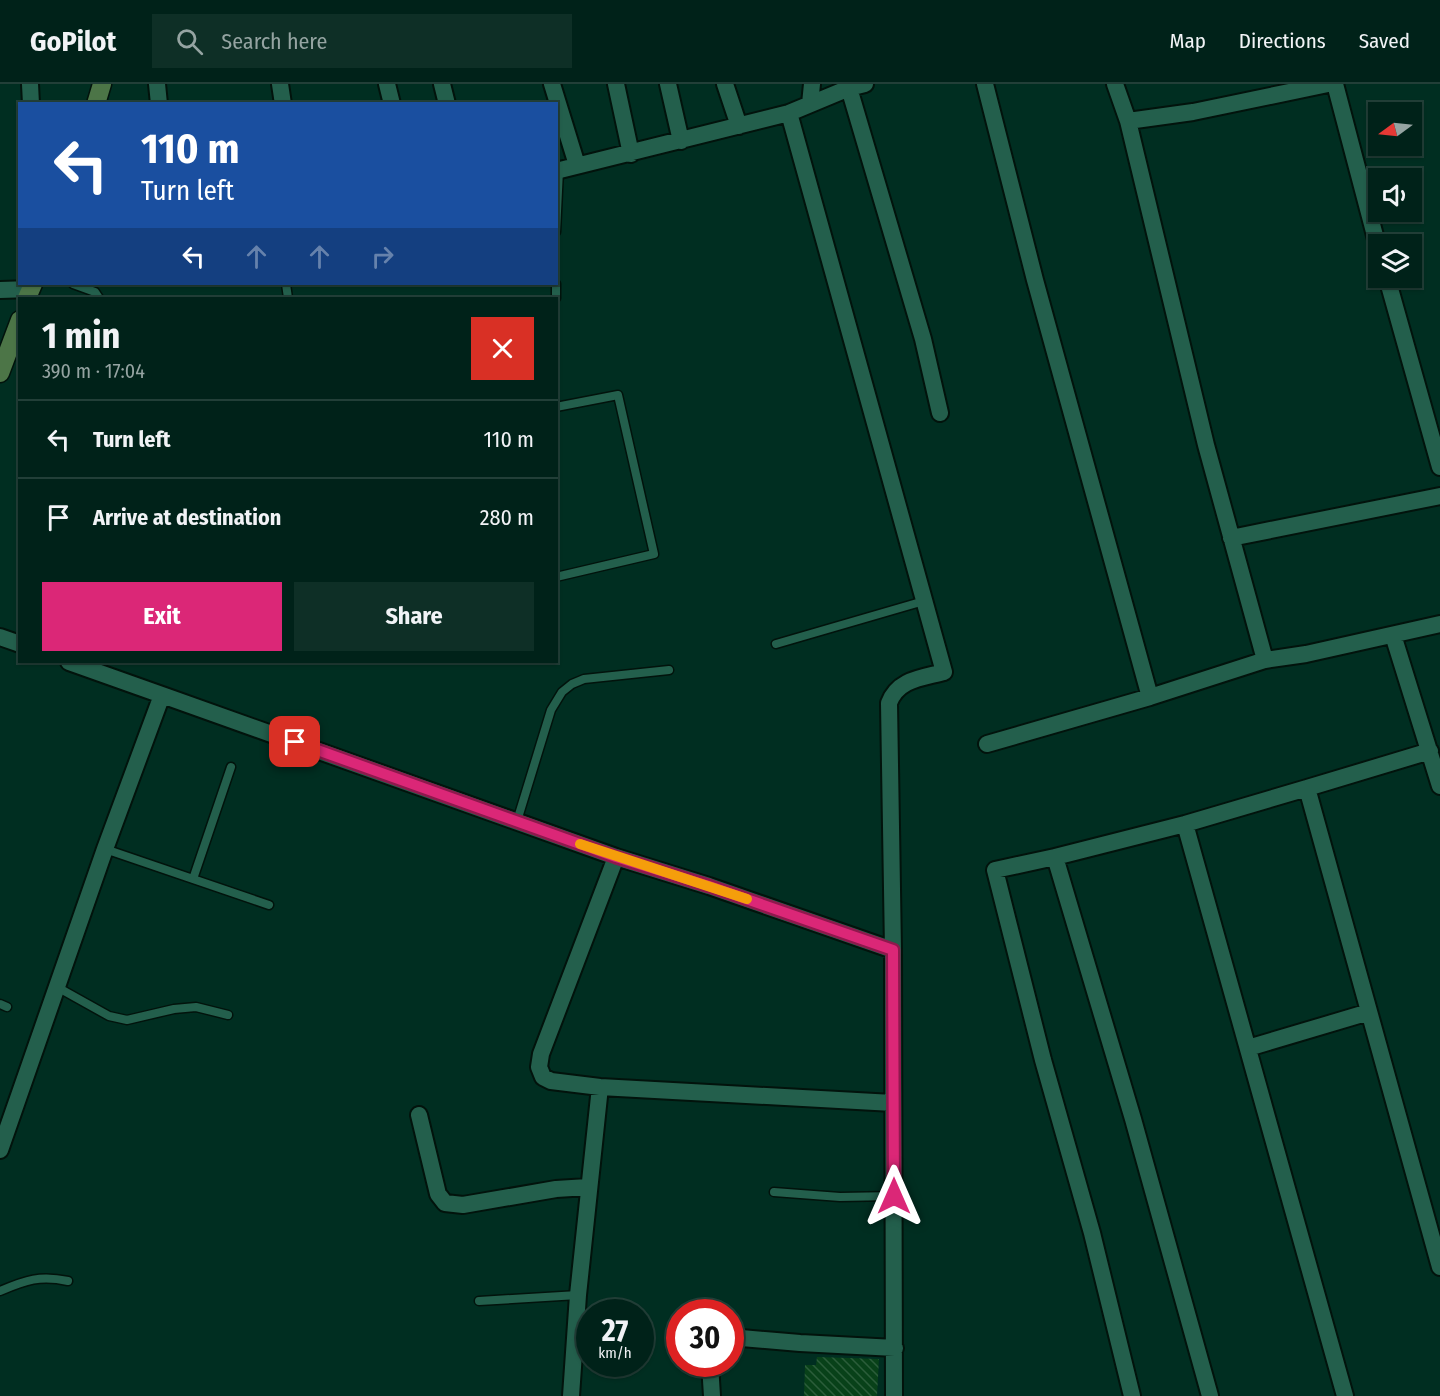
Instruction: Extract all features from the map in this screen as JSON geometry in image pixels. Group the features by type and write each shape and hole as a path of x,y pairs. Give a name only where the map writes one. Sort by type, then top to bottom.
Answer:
{"street":[{"path":"30,84 31,102"},
{"path":"97,102 102,84"},
{"path":"158,84 159,102"},
{"path":"280,84 284,102"},
{"path":"387,84 392,102"},
{"path":"442,84 446,102"},
{"path":"552,84 558,102"},
{"path":"616,84 631,154"},
{"path":"668,84 681,141"},
{"path":"725,84 739,126"},
{"path":"810,104 812,84"},
{"path":"985,84 1038,292 1150,697"},
{"path":"1115,84 1128,121 1172,306 1231,538 1265,660"},
{"path":"1128,121 1193,112 1328,84"},
{"path":"1335,84 1375,234"},
{"path":"558,170 631,154 789,113 857,86 940,413"},
{"path":"558,103 577,165"},
{"path":"789,113 944,672 901,686 894,692 889,703 893,950 894,1396"},
{"path":"1390,288 1440,467"},
{"path":"0,290 30,290"},
{"path":"0,373 18,325"},
{"path":"1231,538 1440,496"},
{"path":"987,744 1150,697 1265,660 1306,654 1440,624"},
{"path":"1393,635 1440,786"},
{"path":"0,637 18,643"},
{"path":"72,663 616,857 709,886 893,950"},
{"path":"0,1150 105,849 162,695"},
{"path":"1132,1396 1098,1257 1043,1059 995,870 1185,824 1430,751"},
{"path":"1308,788 1440,1267"},
{"path":"1185,824 1345,1396"},
{"path":"616,857 542,1054 539,1067 543,1077 551,1081 600,1087 893,1103"},
{"path":"1055,857 1133,1119 1210,1396"},
{"path":"1248,1048 1369,1012"},
{"path":"571,1396 588,1187 600,1087"},
{"path":"419,1115 438,1194 445,1203 463,1205 556,1189 588,1187"},
{"path":"744,1338 895,1348"},
{"path":"711,1377 712,1396"}],"lane":[{"path":"76,285 95,292 98,297"},
{"path":"558,407 618,395 654,554 558,577"},
{"path":"776,644 924,601"},
{"path":"517,821 551,710 562,692 572,684 584,679 669,670"},
{"path":"193,879 231,767"},
{"path":"105,849 269,905"},
{"path":"57,987 109,1016 127,1020 196,1007 228,1015"},
{"path":"774,1192 840,1197 894,1196"},
{"path":"0,1292 34,1278 51,1277 68,1281"},
{"path":"479,1301 578,1296"}],"building":[{"path":"817,1357 879,1359 877,1396 804,1396 805,1365 816,1365"}],"slow traffic":[{"path":"580,844 747,899"}],"route":[{"path":"295,742 616,857 709,886 893,950 894,1196"}]}
